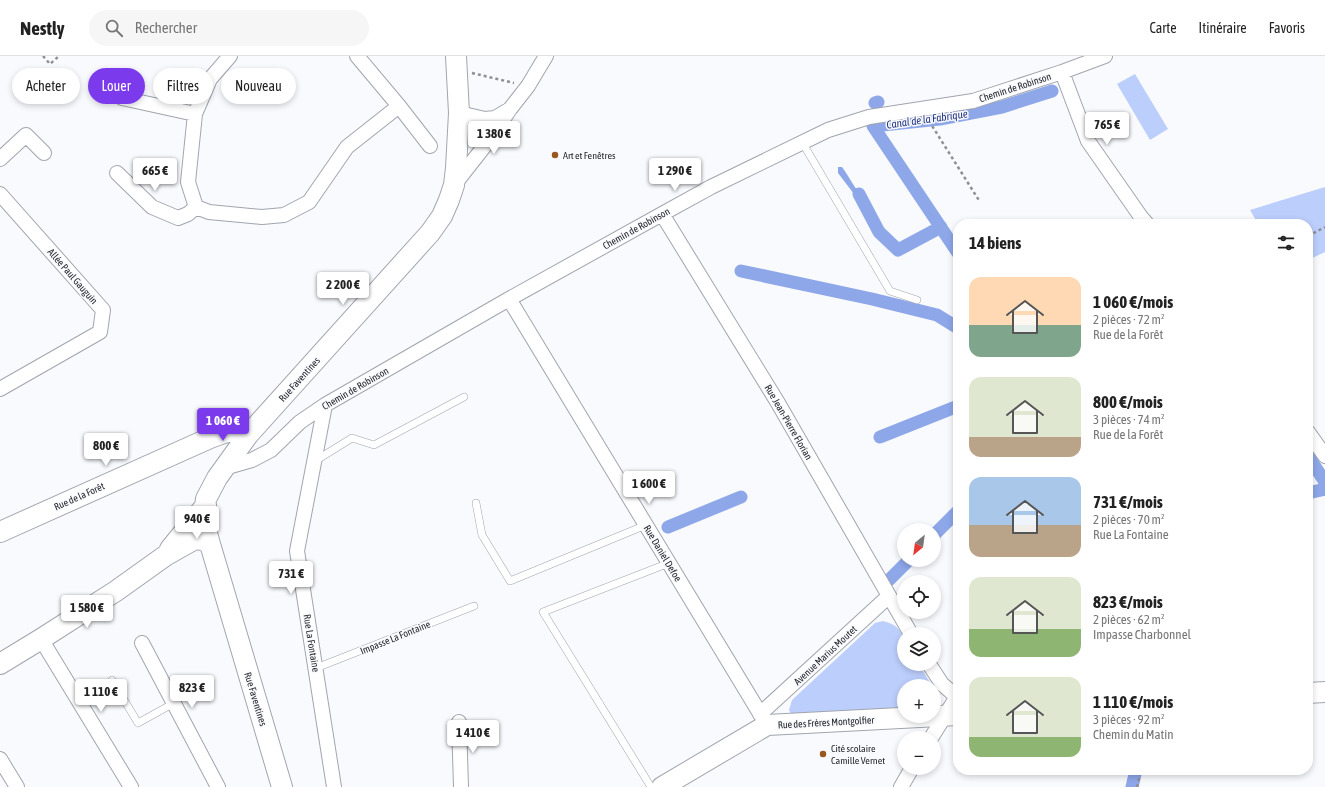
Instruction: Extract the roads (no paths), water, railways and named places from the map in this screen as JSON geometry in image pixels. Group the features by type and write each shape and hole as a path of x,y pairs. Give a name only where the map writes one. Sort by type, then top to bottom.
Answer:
{"street":[{"path":"196,207 188,182 195,114 210,79 230,56"},
{"path":"357,56 430,146"},
{"name":"Rue Faventines","path":"282,787 205,526 204,514 206,504 210,490 224,468 248,436 430,233 442,216 450,200 456,168 459,113 456,56"},
{"path":"454,185 487,143 528,86 546,56"},
{"name":"Chemin de Robinson","path":"224,468 252,460 270,450 300,422 325,405 509,299 711,187 802,142 828,130 869,117 973,101 1106,56"},
{"path":"1062,72 1088,141 1142,219"},
{"path":"145,103 195,114"},
{"path":"196,207 209,212 262,217 284,215 309,202 347,147 399,106"},
{"path":"459,113 485,119 495,118 510,109"},
{"path":"0,159 26,135 44,153"},
{"path":"118,173 152,207 178,218 188,214 196,207"},
{"name":"Allée Paul Gauguin","path":"0,194 103,310 100,332 0,389"},
{"name":"Rue Jean-Pierre Florian","path":"662,214 778,403 907,627"},
{"name":"Rue Daniel Defoe","path":"509,299 764,720"},
{"name":"Rue La Fontaine","path":"325,405 297,551 334,787"},
{"name":"Rue de la Forêt","path":"0,532 210,438 235,431 248,436"},
{"path":"1313,439 1325,456"},
{"path":"165,556 206,504"},
{"path":"0,664 116,591 165,556 195,539 203,540 210,544"},
{"name":"Avenue Marius Moutet","path":"764,720 889,596"},
{"path":"41,639 131,787"},
{"path":"142,643 218,787"},
{"path":"934,671 953,704"},
{"path":"1313,693 1325,692"},
{"name":"Rue des Frères Montgolfier","path":"662,787 764,720 953,706"},
{"path":"936,731 953,707"},
{"path":"459,722 461,787"},
{"path":"2,766 17,787"},
{"path":"901,787 908,775"}],"lane":[{"path":"802,142 890,291 917,300"},
{"path":"314,461 352,438 374,445 464,397"},
{"path":"476,503 482,535 510,581 646,525"},
{"path":"651,787 543,612 669,563"},
{"name":"Impasse La Fontaine","path":"316,668 474,606"},
{"path":"112,680 138,723 174,703"}],"waterway":[{"name":"Canal de la Fabrique","path":"953,246 873,126 940,119 1002,107 1052,91"},
{"name":"Canal de la Fabrique","path":"859,194 879,232 898,250 941,227"},
{"name":"Canal de la Fabrique","path":"741,271 872,299 937,315 953,325"},
{"path":"880,437 953,408"},
{"path":"1313,464 1325,482"},
{"path":"1313,492 1325,489"},
{"path":"668,527 741,497"},
{"path":"941,528 953,516"},
{"path":"889,580 902,567"},
{"path":"1132,787 1135,775"}],"place":[{"name":"Art et Fenêtres","path":"555,155"},
{"name":"Cité scolaire Camille Vernet","path":"823,754"}]}
